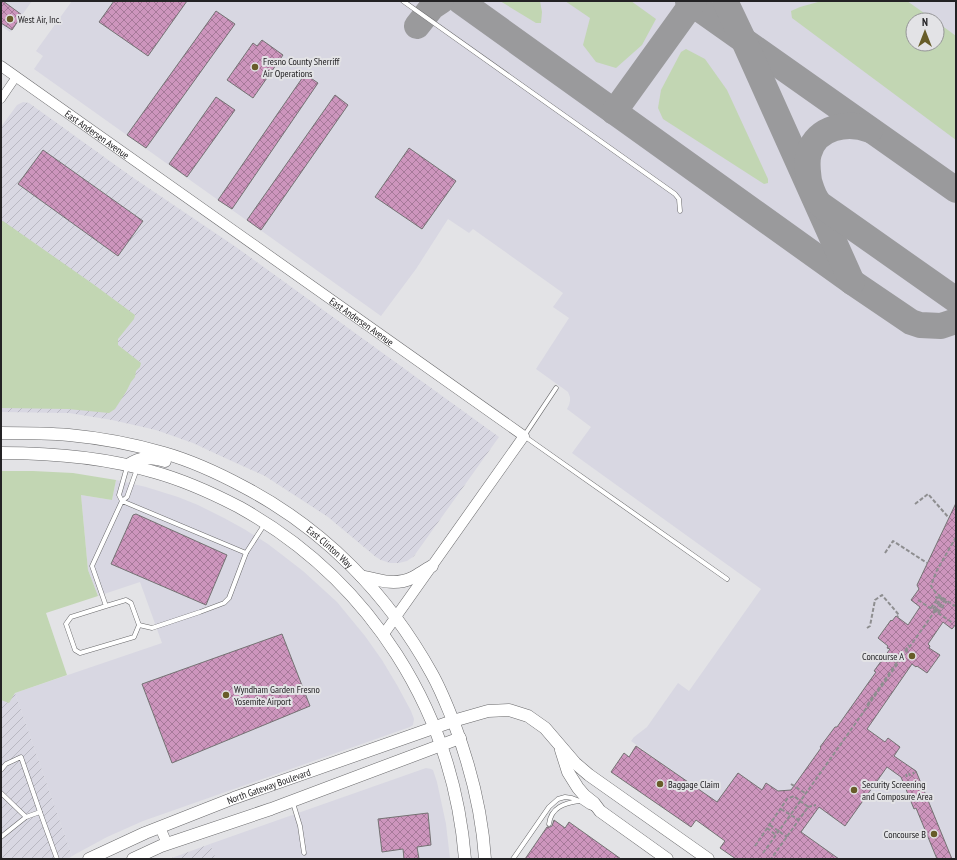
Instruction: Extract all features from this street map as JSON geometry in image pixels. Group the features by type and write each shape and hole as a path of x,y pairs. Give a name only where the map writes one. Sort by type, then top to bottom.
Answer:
{"main road":[{"name":"East Clinton Way","path":"1,433 56,434 116,441 166,454 201,466 235,482 274,504 309,528 340,555 380,597 395,617 415,644 440,690 460,738 475,788 483,835 485,859"},
{"name":"East Clinton Way","path":"1,453 90,458 133,466 170,477 205,490 266,523 295,544 334,577 360,605 383,635 415,685 423,702 441,744 448,766 462,832 465,859"},
{"path":"133,466 135,460 146,458 156,459 235,482"},
{"path":"361,576 385,582 394,582 411,578 432,566"},
{"name":"North Gateway Boulevard","path":"89,859 145,833 234,798 488,710 509,710 528,716 545,728 575,763 708,859"},
{"name":"North Gateway Boulevard","path":"133,859 167,844 292,801 460,738"},
{"path":"559,744 568,772 584,796 594,803 600,811 667,859"}],"street":[{"name":"East Andersen Avenue","path":"1,66 524,436"},
{"path":"1,99 16,77"},
{"path":"383,635 524,436"},
{"path":"160,827 167,844"}],"lane":[{"path":"403,1 675,194 678,199 680,211"},
{"path":"556,388 524,436 727,579"},
{"path":"133,466 119,495 122,501 246,553"},
{"path":"106,606 92,566 122,501 127,497 133,466"},
{"path":"139,625 152,628 224,603 229,598 246,553 266,523"},
{"path":"126,600 131,603 139,625 134,637 80,654 75,650 66,624 71,617 106,606 126,600"},
{"path":"1,770 6,764 22,757 57,859"},
{"path":"1,793 26,817"},
{"path":"512,859 549,807 558,799 565,797 580,800 589,807 600,811"},
{"path":"549,824 556,809 561,805 580,800"},
{"path":"292,801 300,826 304,853"},
{"path":"1,837 26,817 40,812"}],"path":[{"path":"915,504 928,494 949,518"},
{"path":"956,537 936,572 931,586 936,594 956,606"},
{"path":"885,553 893,540 927,563"},
{"path":"867,628 870,626 875,600 882,595 899,615 897,617"},
{"path":"936,610 934,603 938,598 936,597 938,599 943,598"},
{"path":"763,853 936,610 943,598"},
{"path":"918,600 936,610 953,623"},
{"path":"790,784 805,793 909,645"},
{"path":"755,846 787,799 794,796 808,807"},
{"path":"771,859 808,807 816,805"},
{"path":"781,809 799,820"},
{"path":"770,825 787,837"},
{"path":"767,828 776,835"}],"shaded area":[{"name":"West Air, Inc.","path":"1,1 32,1 10,32 1,26"},
{"path":"72,1 956,1 956,859 795,859 631,741 647,727 678,683 689,691 761,589 572,453 591,427 567,409 570,401 568,392 536,369 569,318 553,307 563,293 473,229 469,233 448,219 416,269 381,316 34,69 43,56 36,51"},
{"path":"23,102 29,103 132,177 236,247 499,437 414,556 407,561 399,563 390,563 381,560 328,517 265,476 193,443 156,430 112,420 69,413 1,412 1,127 17,105"},
{"path":"116,480 146,487 198,505 244,529 268,544 303,571 337,602 365,636 397,685 411,711 414,719 413,725 143,821 107,837 72,856 15,693 162,643 140,582 98,596 88,570 81,495 112,500"},
{"path":"15,693 72,856 68,859 1,859 1,700 9,702"},
{"path":"426,768 433,770 437,782 446,824 450,859 216,859 210,844"},
{"path":"210,844 216,859 169,859"}],"green space":[{"path":"500,1 540,1 542,12 541,23 536,23"},
{"path":"565,1 631,1 656,19 642,45 616,68 596,62 583,45 590,18"},
{"path":"816,1 907,1 923,12 905,12 905,52 945,52 945,28 956,36 956,140 792,18 791,11 818,2"},
{"path":"686,49 705,59 727,90 768,179 768,183 764,184 663,119 658,108 661,90 681,52"},
{"path":"1,221 93,284 135,315 134,319 118,339 118,345 141,363 140,367 136,371 135,377 115,409 109,413 68,409 1,408"},
{"path":"1,471 73,473 116,480 112,500 81,495 88,570 98,596 46,613 67,675 15,693 9,703 1,700"}],"building":[{"name":"West Air, Inc.","path":"1,1 22,15 12,30 1,23"},
{"path":"114,1 187,1 148,56 99,22"},
{"path":"216,11 235,24 146,148 127,135"},
{"name":"Fresno County Sherriff Air Operations","path":"262,40 283,55 253,98 227,80 253,43 257,46"},
{"path":"305,74 318,83 232,209 218,200"},
{"path":"335,95 348,105 261,230 247,220"},
{"path":"216,97 235,110 187,177 169,164"},
{"path":"409,148 456,181 422,229 375,197"},
{"path":"43,150 143,221 118,256 18,184"},
{"path":"956,503 956,624 952,629 943,622 928,644 930,646 929,648 940,655 927,673 912,664 867,729 885,742 888,738 900,747 894,756 916,771 952,859 937,859 916,808 914,809 901,777 887,767 845,826 819,807 801,832 839,859 736,859 720,848 725,841 696,820 691,827 611,772 624,753 629,757 636,746 717,802 738,773 762,790 766,783 778,791 791,790 821,748 820,747 835,727 837,727 876,672 874,671 890,649 887,648 888,646 878,638 891,620 892,621 896,616 908,625 920,607 911,600 919,589 917,585"},
{"path":"136,514 227,555 206,605 111,564 133,515"},
{"name":"Wyndham Garden Fresno Yosemite Airport","path":"282,634 310,706 172,763 142,684"},
{"path":"428,813 431,845 417,847 419,859 404,859 403,849 382,852 378,819"},
{"path":"554,820 565,828 569,822 621,859 525,859 547,827 552,826"}],"taxiway":[{"path":"417,26 432,7 441,1"},
{"path":"460,1 852,282 911,322 920,325 941,326 956,321"},
{"path":"688,1 956,190"},
{"path":"614,112 694,1"},
{"path":"725,1 852,282"},
{"path":"870,130 861,127 843,126 834,128 818,137 809,153 808,160 809,181 815,197 821,205 956,300"}],"place":[{"name":"West Air, Inc.","path":"10,19"},
{"name":"Fresno County Sherriff Air Operations","path":"255,67"},
{"name":"Concourse A","path":"912,656"},
{"name":"Wyndham Garden Fresno Yosemite Airport","path":"226,695"},
{"name":"Baggage Claim","path":"660,784"},
{"name":"Security Screening and Composure Area","path":"854,790"},
{"name":"Concourse B","path":"934,834"}]}
